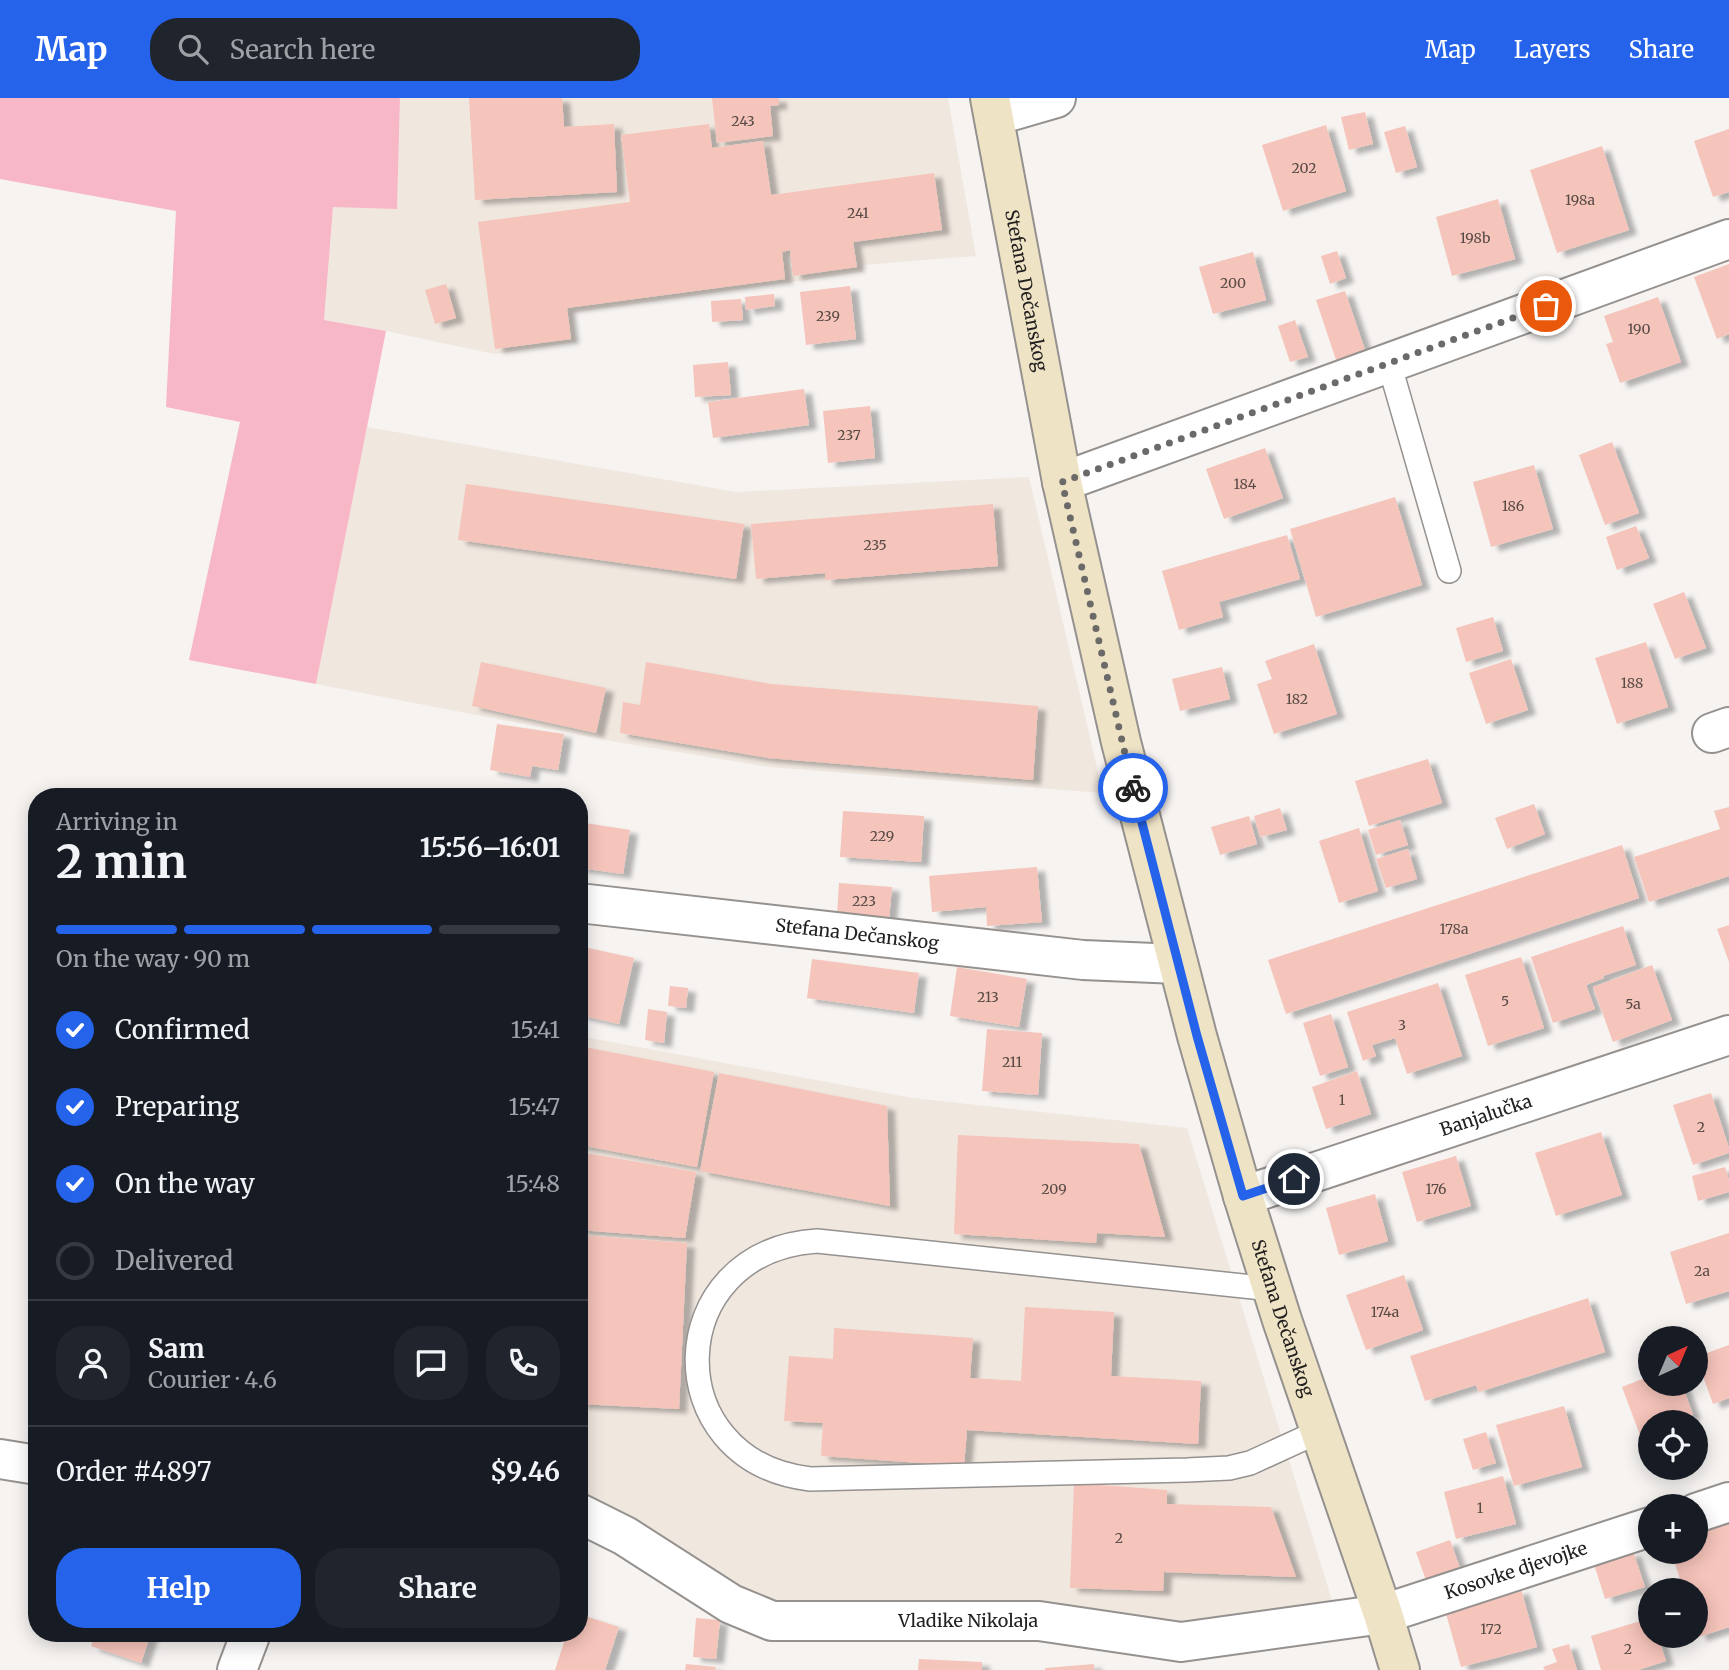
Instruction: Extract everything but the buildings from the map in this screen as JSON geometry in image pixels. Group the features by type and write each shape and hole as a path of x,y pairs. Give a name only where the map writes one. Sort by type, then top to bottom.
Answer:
{"main road":[{"name":"Stefana Dečanskog","path":"992,107 1062,482 1121,742 1178,964 1272,1289 1400,1670"}],"street":[{"path":"992,107 1056,98"},
{"path":"1062,482 1729,239"},
{"name":"Stefana Dečanskog","path":"588,904 1083,960 1178,964"},
{"name":"Banjalučka","path":"1243,1196 1729,1035"},
{"path":"0,1459 28,1464"},
{"path":"1708,1509 1729,1502"},
{"name":"Vladike Nikolaja","path":"588,1518 625,1536 731,1604 772,1621 1039,1621 1181,1642 1383,1614"},
{"name":"Kosovke djevojke","path":"1383,1614 1638,1531"},
{"path":"237,1670 248,1642"}],"lane":[{"path":"1389,363 1449,571"},
{"path":"1272,1289 817,1241 799,1242 781,1246 757,1257 731,1277 717,1294 700,1334 697,1366 699,1382 709,1412 736,1449 760,1466 791,1477 810,1479 1229,1468 1250,1462 1320,1431"}],"shaded area":[{"path":"0,98 400,98 397,209 333,207 324,320 386,331 316,684 189,660 240,422 166,407 176,211 0,179"},
{"path":"400,98 948,98 976,256 863,265 862,272 572,313 576,342 494,354 324,320 333,206 397,208"},
{"path":"367,427 736,492 1029,477 1103,793 769,767 622,743 316,684"},
{"path":"588,1038 913,1098 1187,1128 1335,1610 1180,1624 790,1608 746,1596 588,1499"}],"way so far":[{"path":"1133,788 1062,482 1546,306"}],"route":[{"path":"1133,788 1197,1036 1243,1196 1294,1179"}]}
